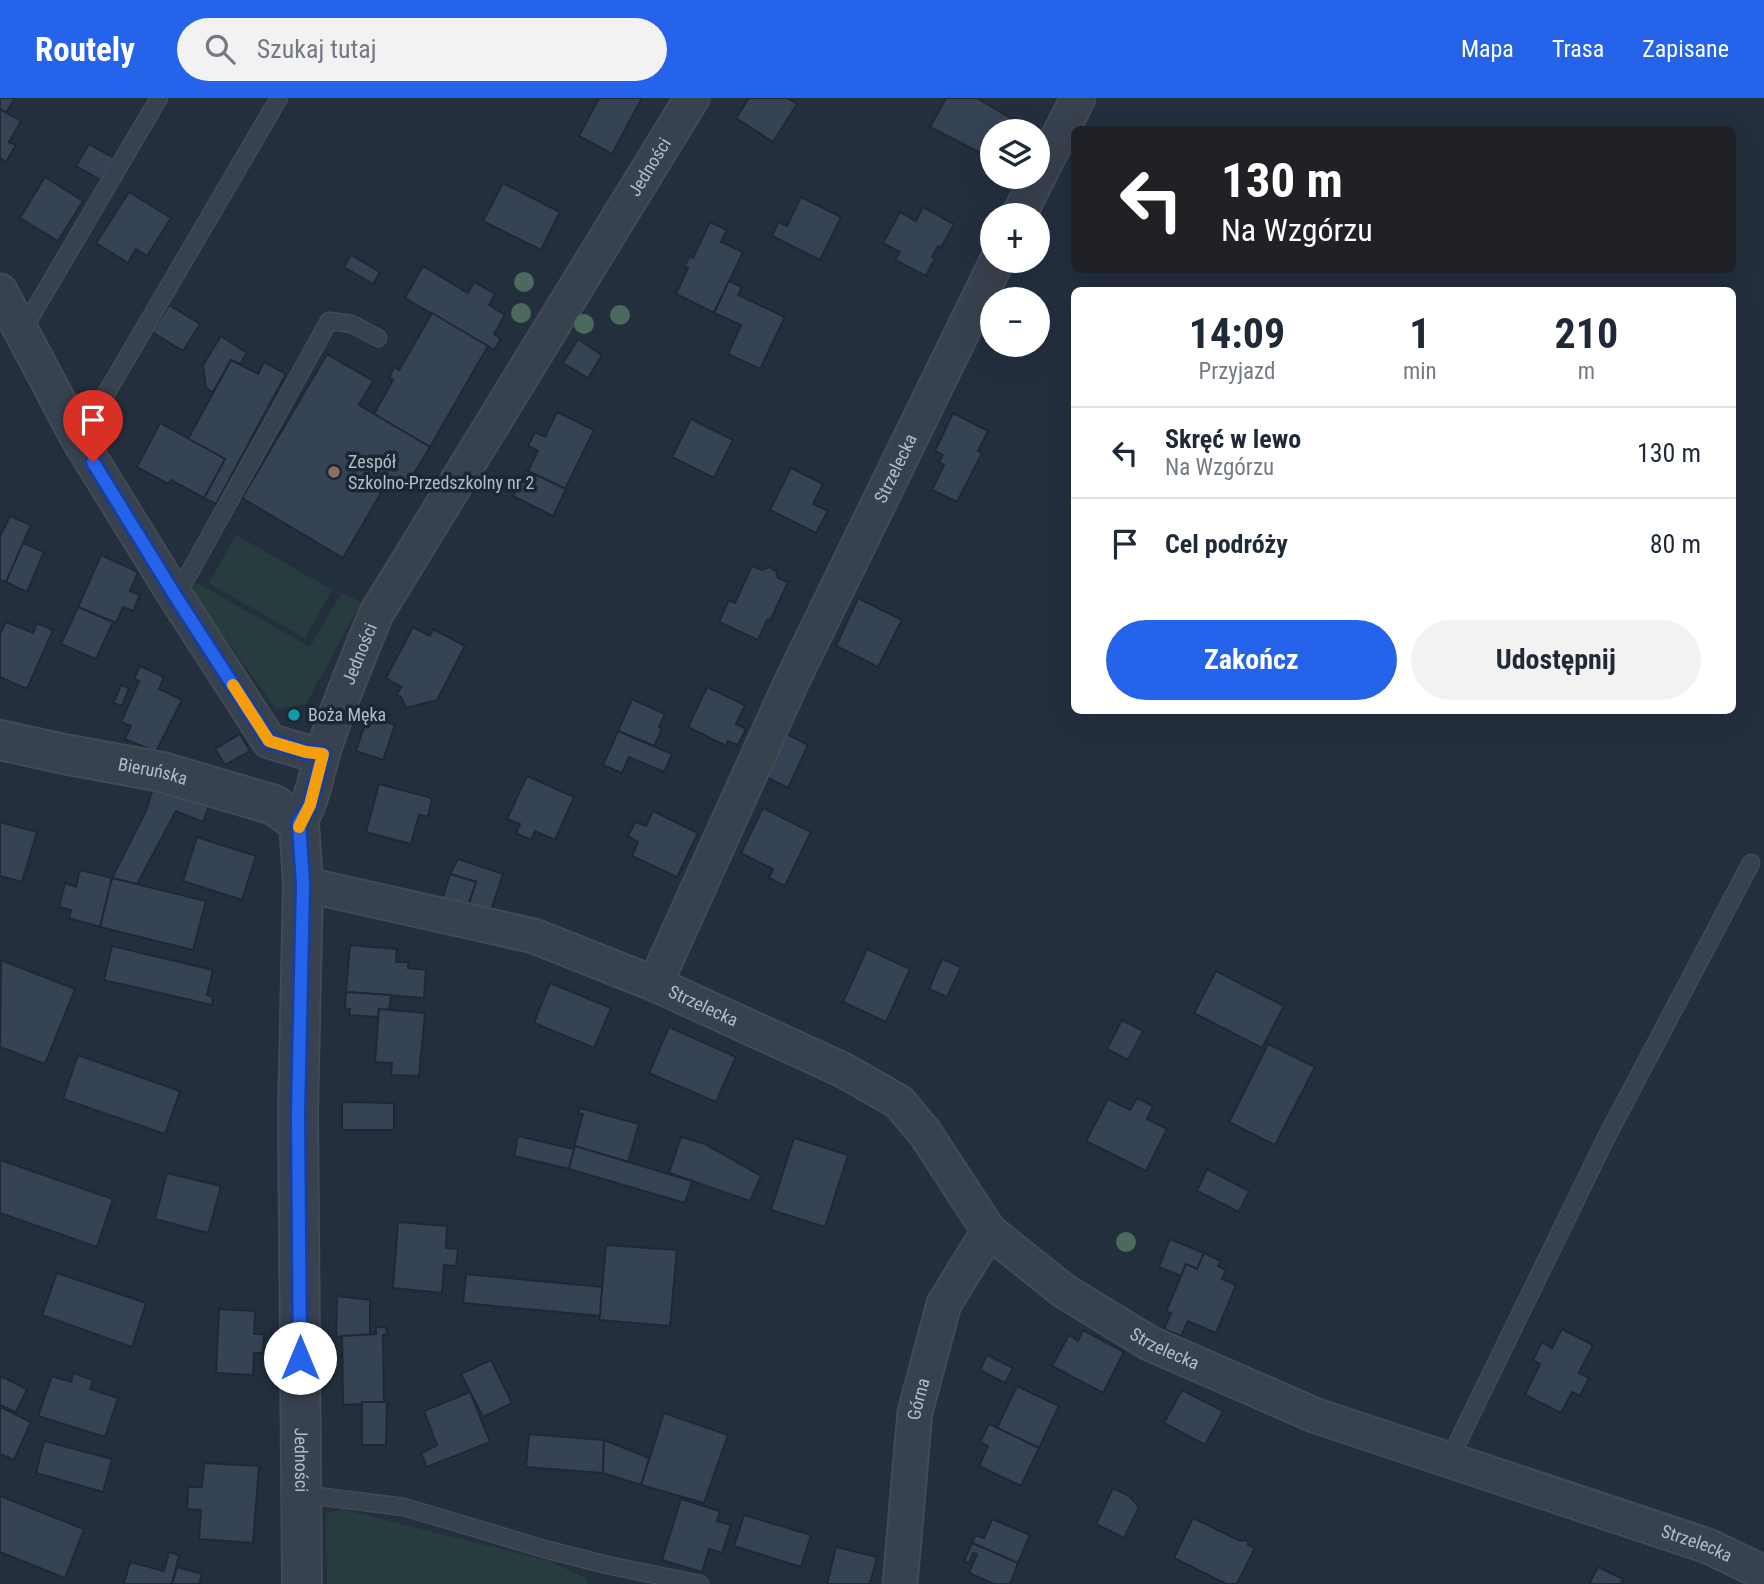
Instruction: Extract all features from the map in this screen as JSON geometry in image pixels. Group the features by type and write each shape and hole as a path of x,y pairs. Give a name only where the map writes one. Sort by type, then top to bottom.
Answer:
{"street":[{"name":"Jedności","path":"302,1584 298,1114 303,884 299,823 310,805 344,689 376,614 692,98"},
{"path":"1025,203 1078,98"},
{"name":"Strzelecka","path":"655,984 792,681 991,273"},
{"path":"0,291 79,439 269,741 323,754"},
{"name":"Bieruńska","path":"0,740 162,772 274,805 299,823"},
{"name":"Strzelecka","path":"303,884 534,936 655,984 843,1070 899,1102 925,1133 989,1231 1064,1290 1149,1342 1314,1415 1708,1546 1764,1573"},
{"name":"Górna","path":"900,1584 915,1412 944,1304 989,1231"}],"lane":[{"path":"21,332 159,98"},
{"path":"79,439 279,98"},
{"path":"176,597 329,320 352,324 378,338"},
{"path":"1449,1460 1606,1138 1751,863"},
{"path":"301,1494 404,1507 548,1550 700,1584"}],"green space":[{"path":"236,535 332,590 305,638 209,583"},
{"path":"197,583 310,647 342,593 361,602 306,704 276,709 191,591"},
{"path":"341,1509 549,1561 584,1577 589,1584 327,1584 326,1514"}],"building":[{"path":"0,98 15,98 6,113 0,109"},
{"path":"599,98 642,98 612,154 579,136"},
{"path":"749,98 787,98 797,104 773,142 736,118"},
{"path":"946,98 977,98 1012,119 980,119 980,153 930,127"},
{"path":"0,109 21,121 9,142 16,145 6,162 0,158"},
{"path":"89,144 114,158 101,180 76,166"},
{"path":"45,177 83,201 58,241 20,218"},
{"path":"503,183 560,212 541,250 483,221"},
{"path":"129,192 171,218 147,256 136,249 128,263 96,243"},
{"path":"801,197 841,217 820,260 772,236 778,222 787,226"},
{"path":"923,207 954,224 941,248 938,246 932,257 935,258 926,276 895,260 900,252 883,243 900,212 916,221"},
{"path":"710,222 727,230 721,242 743,252 714,313 676,294 688,268 684,267 690,256 693,258"},
{"path":"351,255 380,272 373,284 344,267"},
{"path":"423,266 468,293 474,282 495,294 489,305 505,315 494,334 501,339 494,350 405,298"},
{"path":"729,281 742,287 738,295 785,317 760,369 728,354 741,325 714,313"},
{"path":"169,305 200,324 183,351 152,332"},
{"path":"432,313 488,346 430,447 374,414 393,380 389,378 394,367 399,370"},
{"path":"221,336 247,353 240,364 231,360 213,392 206,388 203,365"},
{"path":"578,339 602,355 588,378 563,363"},
{"path":"327,354 373,381 359,405 430,447 404,490 388,481 343,558 242,498"},
{"path":"231,360 258,374 264,362 286,374 216,504 204,498 225,459 188,439"},
{"path":"557,412 594,430 565,489 528,471 538,451 528,446 535,432 545,437"},
{"path":"953,413 988,431 978,451 982,453 957,502 932,490 944,465 939,462 943,455 935,451"},
{"path":"691,419 733,440 714,478 672,457"},
{"path":"160,423 225,459 204,498 171,480 168,484 137,467"},
{"path":"791,468 823,484 813,504 828,511 816,533 770,510"},
{"path":"526,470 566,489 553,516 513,496"},
{"path":"10,516 31,525 6,582 0,580 0,536"},
{"path":"23,543 44,552 27,592 6,582"},
{"path":"101,555 138,572 130,591 140,595 133,611 123,607 116,623 78,607"},
{"path":"752,566 762,570 769,567 776,571 778,578 788,582 758,640 719,622 729,600 735,603"},
{"path":"858,598 902,620 878,667 836,646"},
{"path":"78,607 113,622 96,659 61,644"},
{"path":"6,622 33,633 37,623 53,630 27,689 0,677 0,634"},
{"path":"413,627 430,636 433,629 465,646 437,700 406,708 401,697 397,695 401,687 386,678"},
{"path":"140,666 164,677 159,689 182,700 156,752 125,739 131,726 121,722 139,681 134,679"},
{"path":"121,685 129,688 122,706 113,703"},
{"path":"707,687 745,705 736,724 746,729 738,745 728,741 726,746 688,727"},
{"path":"632,699 665,714 654,746 618,731"},
{"path":"368,715 395,725 383,760 356,751"},
{"path":"618,731 672,754 664,772 629,757 622,773 603,765"},
{"path":"240,734 250,751 225,765 215,749"},
{"path":"787,734 808,745 788,788 766,777"},
{"path":"527,776 574,797 555,840 535,831 531,840 516,833 520,824 507,819"},
{"path":"156,779 212,797 203,822 176,811 137,884 112,878 146,811"},
{"path":"379,784 432,798 428,817 419,815 411,844 366,832"},
{"path":"763,808 811,832 785,886 769,878 773,869 741,853"},
{"path":"653,811 698,833 677,877 632,856 638,842 628,836 635,822 646,826"},
{"path":"0,822 37,832 22,882 0,876"},
{"path":"197,837 256,856 242,900 183,881"},
{"path":"458,859 503,874 491,910 468,906 476,882 450,874"},
{"path":"80,870 112,878 100,927 69,918 71,910 59,907 65,883 76,887"},
{"path":"450,874 476,882 465,915 440,907"},
{"path":"112,878 206,901 193,950 100,927"},
{"path":"350,945 397,949 396,962 408,962 408,968 426,970 424,998 346,992"},
{"path":"112,946 213,970 207,995 213,997 212,1005 104,980"},
{"path":"867,949 910,969 886,1022 843,1002"},
{"path":"942,959 961,967 947,997 929,989"},
{"path":"1,960 75,989 45,1064 0,1047"},
{"path":"1216,971 1284,1006 1262,1048 1194,1013"},
{"path":"550,983 611,1008 594,1048 534,1023"},
{"path":"346,992 391,995 389,1010 379,1009 378,1017 349,1015 350,1009 345,1009"},
{"path":"379,1009 425,1013 419,1076 391,1075 392,1063 375,1062"},
{"path":"1122,1020 1143,1031 1128,1060 1107,1049"},
{"path":"669,1027 736,1057 716,1102 649,1073"},
{"path":"1268,1044 1315,1067 1275,1145 1229,1122"},
{"path":"78,1055 180,1091 165,1134 63,1099"},
{"path":"1137,1098 1153,1106 1147,1119 1167,1129 1146,1171 1086,1141 1108,1099 1130,1110"},
{"path":"342,1102 394,1103 394,1130 342,1130"},
{"path":"580,1108 639,1124 628,1162 574,1147 583,1114 578,1113"},
{"path":"518,1136 574,1149 569,1169 514,1156"},
{"path":"681,1137 705,1144 761,1176 750,1201 669,1173"},
{"path":"794,1138 848,1155 825,1227 771,1210"},
{"path":"575,1146 692,1181 685,1203 569,1169"},
{"path":"0,1160 113,1199 97,1247 0,1213"},
{"path":"1207,1169 1249,1191 1239,1212 1197,1191"},
{"path":"167,1173 221,1186 208,1233 155,1219"},
{"path":"398,1222 447,1226 446,1248 458,1249 456,1266 444,1265 442,1293 393,1288"},
{"path":"1170,1239 1204,1253 1197,1269 1186,1264 1181,1276 1159,1267"},
{"path":"606,1245 677,1250 670,1326 599,1320"},
{"path":"1204,1253 1221,1261 1218,1266 1226,1270 1222,1279 1236,1285 1216,1333 1188,1321 1181,1336 1164,1329 1171,1313 1166,1312 1186,1264 1197,1269"},
{"path":"57,1273 146,1303 132,1347 42,1315"},
{"path":"466,1274 602,1287 600,1316 463,1303"},
{"path":"337,1296 370,1300 370,1335 336,1337"},
{"path":"219,1309 255,1311 254,1334 264,1334 263,1353 254,1353 253,1375 216,1373"},
{"path":"376,1327 386,1327 387,1334 383,1335 384,1402 343,1405 342,1336 376,1334"},
{"path":"1562,1329 1593,1345 1579,1373 1589,1378 1580,1396 1572,1392 1561,1413 1525,1395 1540,1364 1533,1360 1542,1342 1552,1348"},
{"path":"1083,1330 1124,1352 1103,1393 1052,1366 1069,1335 1078,1341"},
{"path":"987,1355 1013,1368 1005,1383 980,1370"},
{"path":"491,1360 512,1403 483,1417 461,1374"},
{"path":"73,1373 93,1380 90,1389 118,1398 105,1437 38,1416 52,1376 71,1382"},
{"path":"0,1376 27,1389 16,1412 0,1405"},
{"path":"1017,1386 1059,1406 1039,1448 997,1428"},
{"path":"1182,1390 1223,1411 1205,1445 1164,1423"},
{"path":"470,1392 490,1442 427,1467 421,1453 437,1445 424,1411"},
{"path":"362,1402 387,1402 386,1445 362,1445"},
{"path":"0,1407 31,1422 14,1460 0,1454"},
{"path":"664,1413 728,1435 704,1503 641,1485"},
{"path":"989,1424 1039,1448 1021,1486 979,1466 988,1446 980,1442"},
{"path":"529,1434 604,1440 603,1473 526,1467"},
{"path":"604,1440 649,1458 641,1485 603,1473"},
{"path":"44,1441 112,1459 103,1492 36,1473"},
{"path":"204,1463 259,1466 253,1543 199,1539 201,1510 187,1509 188,1487 202,1487"},
{"path":"1113,1488 1129,1496 1139,1507 1124,1538 1096,1524"},
{"path":"0,1496 84,1529 65,1578 0,1552"},
{"path":"681,1499 720,1511 717,1521 731,1525 722,1553 709,1549 702,1572 662,1560"},
{"path":"744,1515 811,1535 801,1567 734,1546"},
{"path":"1193,1518 1238,1540 1248,1541 1248,1545 1255,1548 1237,1584 1226,1584 1174,1558"},
{"path":"992,1519 1030,1535 1018,1563 972,1543 975,1535 984,1538"},
{"path":"972,1543 1018,1563 1010,1584 994,1584 969,1573 977,1554 973,1553 969,1563 964,1561"},
{"path":"836,1547 877,1557 870,1584 827,1584"},
{"path":"169,1552 179,1555 172,1584 124,1584 130,1562 164,1571"},
{"path":"177,1567 202,1574 199,1584 172,1584"},
{"path":"1598,1567 1623,1579 1621,1584 1589,1584"}],"slow traffic":[{"path":"233,685 269,741 323,754 310,805 299,827"}],"place":[{"name":"Zespół Szkolno-Przedszkolny nr 2","path":"334,472"},
{"name":"Boża Męka","path":"294,715"}],"route":[{"path":"93,462 269,741 323,754 310,805 299,823 303,884 298,1114 300,1358"}]}
